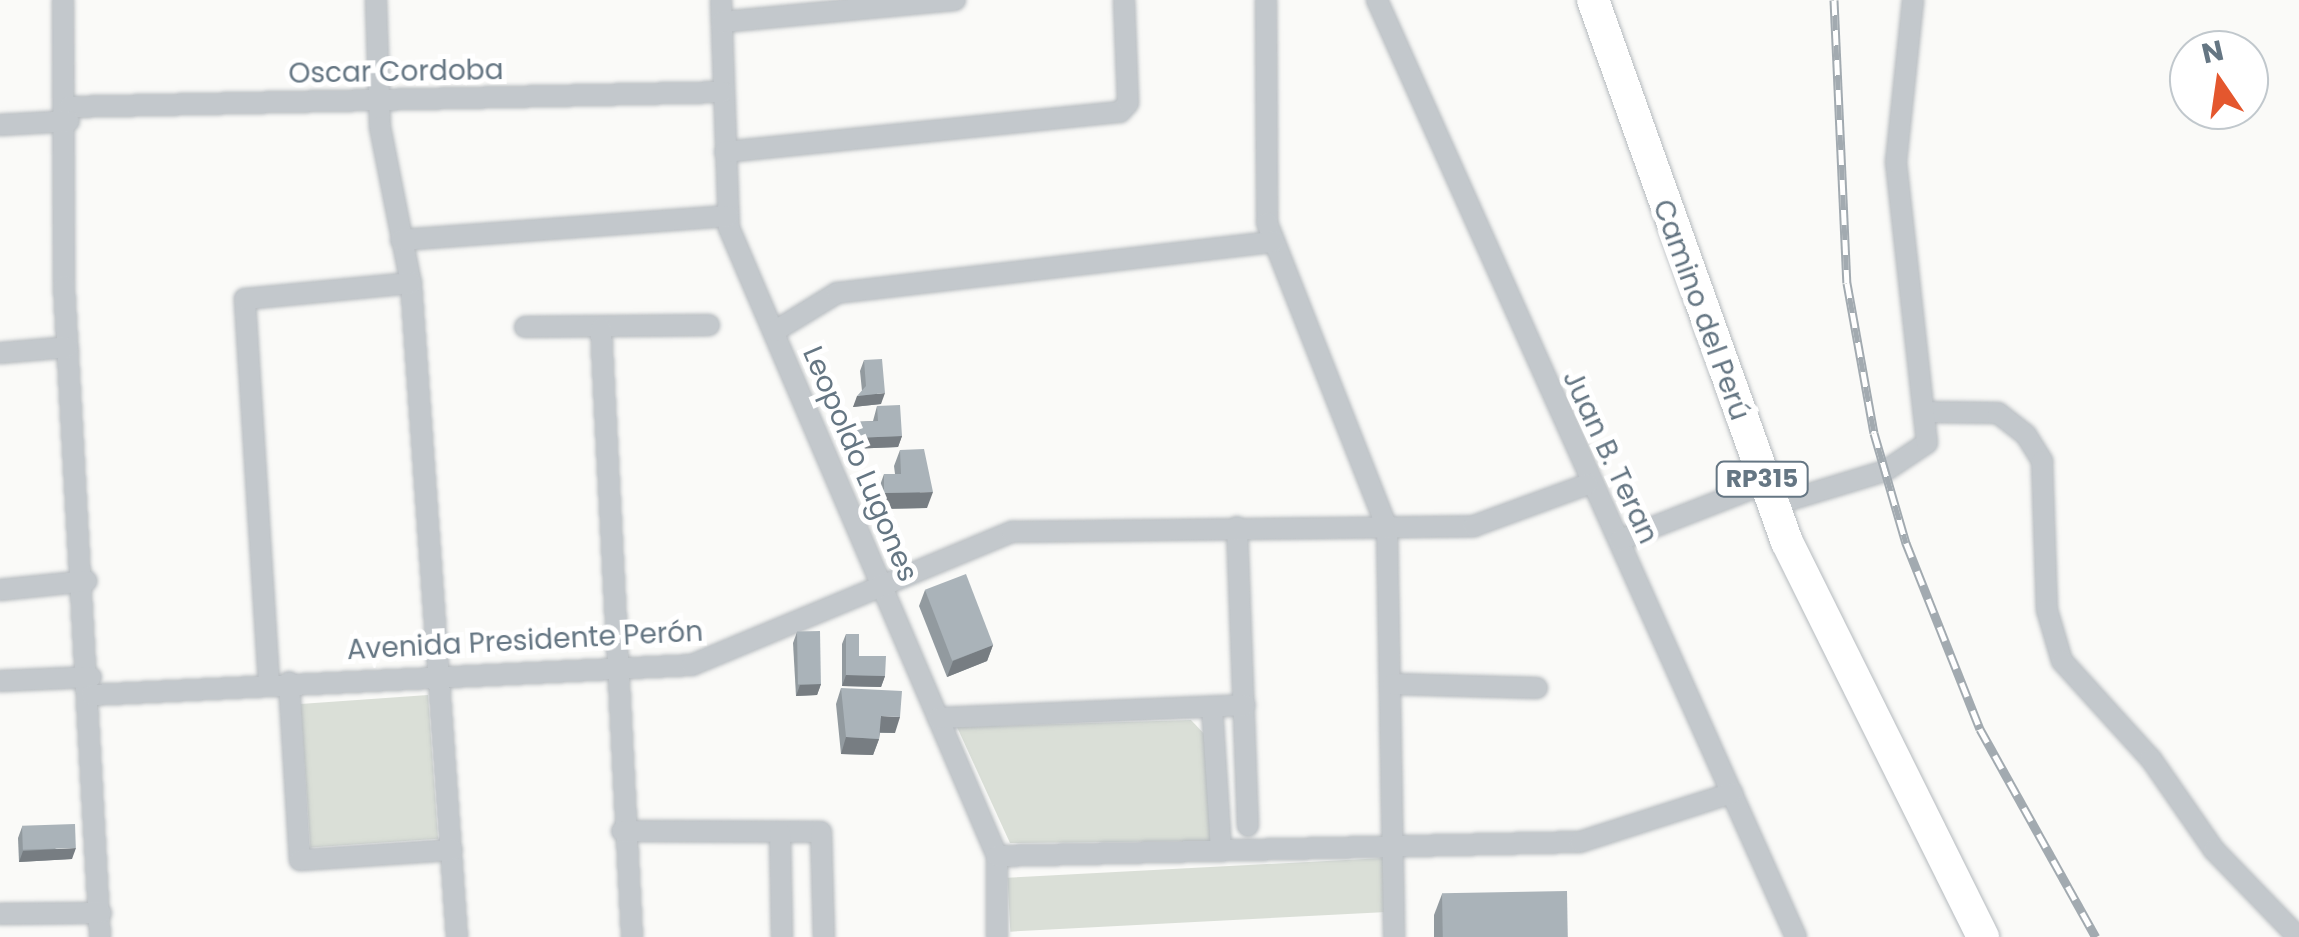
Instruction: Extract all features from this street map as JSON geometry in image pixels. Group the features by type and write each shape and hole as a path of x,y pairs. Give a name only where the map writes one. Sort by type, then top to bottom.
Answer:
{"main road":[{"name":"Camino del Perú","path":"1593,0 1768,494 1982,937"}],"street":[{"path":"63,0 69,114 68,347 86,582 100,937"},
{"path":"376,0 380,100 410,284 457,937"},
{"name":"Leopoldo Lugones","path":"721,0 728,216 997,856 998,937"},
{"path":"722,22 955,0"},
{"path":"725,152 1120,112 1128,103 1124,0"},
{"path":"1266,0 1261,171 1274,242 1387,528 1393,684 1394,937"},
{"name":"Juan B. Teran","path":"1377,0 1588,484 1620,540 1796,937"},
{"path":"1620,540 1768,494 1920,456 1926,412 1896,162 1913,0"},
{"name":"Oscar Cordoba","path":"0,125 69,114 380,100 724,92"},
{"path":"401,240 728,216"},
{"path":"774,331 837,293 1274,242"},
{"path":"410,284 245,299 279,682 300,860 452,850"},
{"path":"525,328 709,325"},
{"path":"600,329 613,667 632,937"},
{"path":"0,353 68,347"},
{"path":"1926,412 1998,413 2026,436 2045,483 2047,610 2062,662 2151,759 2214,850 2298,937"},
{"name":"Avenida Presidente Perón","path":"0,681 91,686 279,682 613,667 718,658 1012,532 1474,526 1588,484"},
{"path":"1237,527 1248,826"},
{"path":"0,590 86,582"},
{"path":"1393,684 1538,688"},
{"path":"938,718 1244,705"},
{"path":"1212,706 1220,851"},
{"path":"997,856 1580,842 1732,794"},
{"path":"622,831 821,832 824,937"},
{"path":"780,832 782,937"},
{"path":"0,914 102,913"}],"shaded area":[{"path":"428,695 438,839 310,848 300,704"},
{"path":"1191,720 1209,739 1212,841 1010,843 957,727"},
{"path":"1384,858 1387,912 1010,932 1008,878"}],"building":[{"path":"882,359 885,393 857,396 866,386 864,360"},
{"path":"900,405 902,436 854,438 853,422 878,421 877,406"},
{"path":"924,449 933,492 884,493 884,474 901,474 900,450"},
{"path":"966,574 993,645 952,661 925,590"},
{"path":"797,631 820,631 821,684 798,684"},
{"path":"846,634 859,634 859,656 886,656 885,676 846,675"},
{"path":"841,688 902,691 900,717 881,716 879,739 846,737"},
{"path":"75,824 76,848 23,850 22,826"},
{"path":"1567,891 1568,937 1443,937 1442,893"}],"railway":[{"path":"1834,0 1847,283 1874,433 1906,543 1980,729 2096,937"}]}
